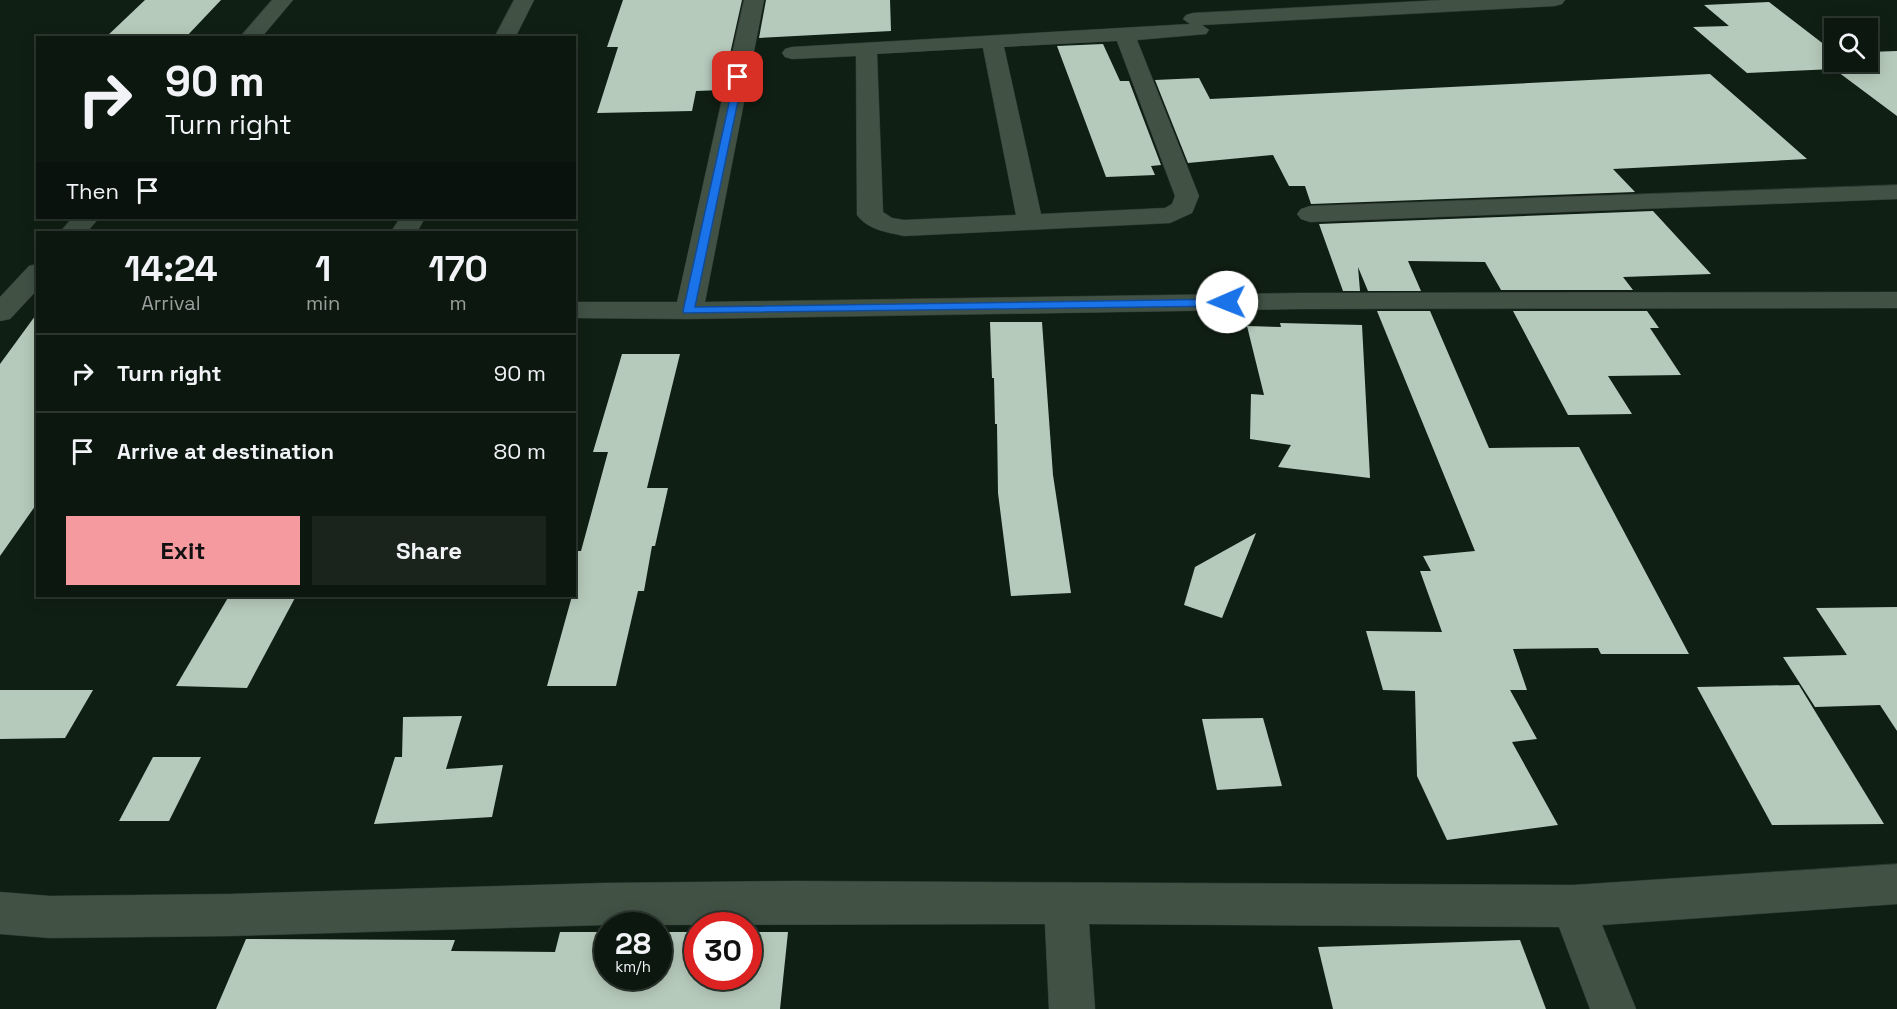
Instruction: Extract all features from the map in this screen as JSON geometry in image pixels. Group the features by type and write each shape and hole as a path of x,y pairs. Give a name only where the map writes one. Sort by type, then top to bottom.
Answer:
{"street":[{"path":"251,36 283,0"},
{"path":"505,36 524,0"},
{"path":"688,311 754,0"},
{"path":"1181,0 1200,31"},
{"path":"792,53 1200,31 1555,0"},
{"path":"866,49 870,215 884,224 904,228 1170,215 1183,208 1187,196 1125,34"},
{"path":"992,42 1030,222"},
{"path":"1310,214 1897,192"},
{"path":"74,231 85,219"},
{"path":"3,307 36,274"},
{"path":"576,310 688,311 1298,301 1897,300"},
{"path":"3,307 36,304"},
{"path":"0,913 50,917 230,915 794,902 1573,906 1897,884"},
{"path":"1066,905 1072,1009"},
{"path":"1573,906 1613,1009"}],"building":[{"path":"145,0 221,0 187,36 107,36"},
{"path":"623,0 742,0 722,90 696,91 692,111 597,113 618,47 607,47"},
{"path":"766,0 890,0 891,31 759,38"},
{"path":"1769,2 1824,44 1824,69 1747,73 1693,27 1729,26 1704,5"},
{"path":"1103,44 1120,81 1129,81 1161,165 1151,166 1155,175 1106,177 1057,46"},
{"path":"1897,51 1897,116 1838,72 1878,72 1878,52"},
{"path":"1710,74 1807,159 1613,169 1635,192 1311,204 1305,186 1289,186 1273,155 1188,163 1155,80 1199,78 1210,99"},
{"path":"1653,211 1711,274 1623,277 1633,290 1501,290 1485,262 1408,261 1421,291 1368,291 1358,267 1360,291 1343,291 1319,224"},
{"path":"1377,311 1430,311 1489,448 1579,447 1689,654 1601,654 1598,648 1513,649 1527,690 1510,690 1537,739 1512,742 1558,825 1447,840 1417,776 1415,691 1383,690 1366,631 1442,632 1420,571 1431,571 1423,556 1475,551"},
{"path":"1513,311 1647,311 1659,328 1650,328 1681,375 1608,376 1632,414 1568,415"},
{"path":"36,315 36,505 0,556 0,364"},
{"path":"990,322 1042,322 1053,475 1071,593 1011,596 998,493 997,424 995,424"},
{"path":"1280,323 1362,325 1370,478 1278,467 1291,445 1250,439 1251,394 1264,395 1247,326 1281,327"},
{"path":"622,354 680,354 647,488 668,488 655,546 652,546 644,591 638,591 616,686 547,686 572,597 576,597 576,551 581,551 608,452 593,452"},
{"path":"1256,533 1222,618 1184,605 1195,567"},
{"path":"228,597 295,597 247,688 176,686"},
{"path":"1897,607 1897,731 1880,705 1815,707 1783,657 1847,655 1816,608"},
{"path":"1799,685 1884,824 1772,825 1697,687"},
{"path":"0,690 93,690 65,738 0,739"},
{"path":"462,716 446,769 503,765 492,817 374,824 395,757 402,757 403,717"},
{"path":"1263,718 1282,786 1217,790 1202,719"},
{"path":"153,757 201,757 169,821 119,821"},
{"path":"560,932 594,932 594,990 672,990 672,932 684,932 684,990 762,990 762,932 788,932 780,1009 216,1009 246,939 455,940 451,951 555,952"},
{"path":"1520,940 1546,1009 1333,1009 1318,947"}],"route":[{"path":"738,77 688,311 1227,302"}]}
